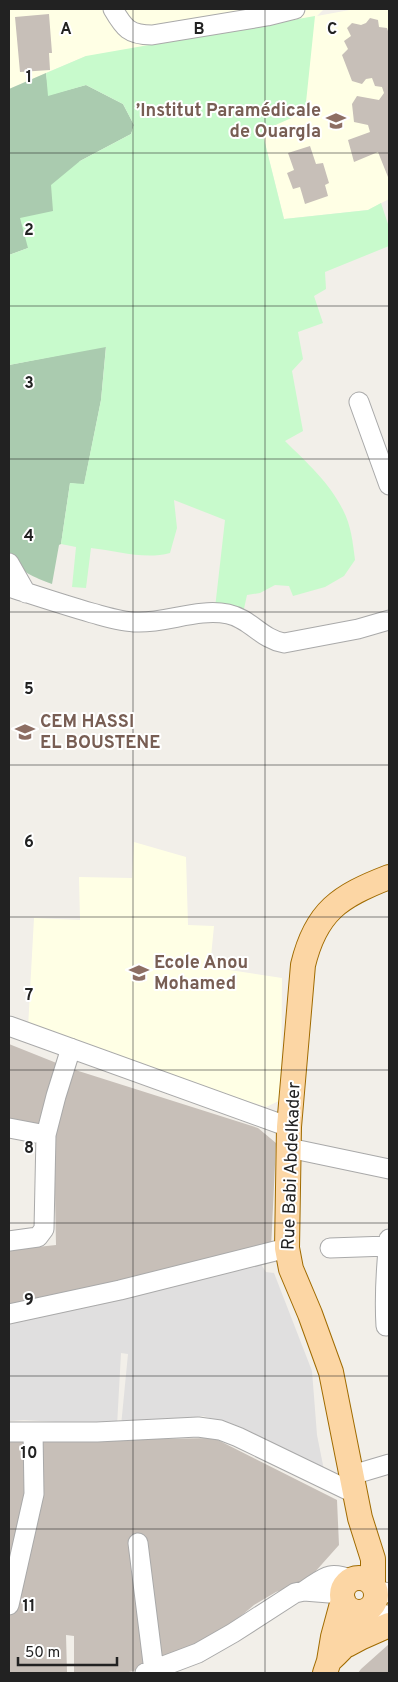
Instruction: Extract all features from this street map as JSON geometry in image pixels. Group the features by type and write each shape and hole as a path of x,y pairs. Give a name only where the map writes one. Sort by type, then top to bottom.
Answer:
{"main road":[{"name":"Rue Babi Abdelkader","path":"333,1660 333,1637 365,1596 373,1559 360,1518 331,1372 310,1314 293,1276 287,1248 289,1138 304,965 311,939 328,911 343,898 362,888 389,878"},
{"path":"333,1660 362,1636 389,1626"}],"street":[{"path":"113,9 125,28 140,35 152,35 267,16 295,9"},
{"path":"359,402 389,485"},
{"path":"9,563 17,590 73,608 128,622 206,614 228,614 244,619 272,640 284,643 358,629 389,620"},
{"path":"9,1026 71,1048 289,1138 389,1169"},
{"path":"9,1241 38,1237 44,1229 46,1136 71,1048"},
{"path":"9,1128 46,1136"},
{"path":"330,1248 389,1242 384,1298 386,1326"},
{"path":"9,1314 120,1290 287,1248"},
{"path":"9,1432 97,1432 198,1428 220,1430 354,1484 389,1464"},
{"path":"9,1605 34,1494 33,1432"},
{"path":"138,1542 149,1672 198,1653 233,1633 286,1597 304,1591 330,1575 341,1576 365,1596"}],"shaded area":[{"path":"9,9 324,9 317,16 355,9 389,9 389,199 368,210 284,219 262,131 86,56 9,89"},
{"path":"46,73 49,95 86,85 123,104 134,125 131,134 80,161 53,211 28,248 9,255 9,89"},
{"path":"106,346 101,400 84,485 70,483 61,544 59,545 52,584 22,570 9,554 9,365"},
{"name":"Ecole Anou Mohamed","path":"134,842 186,857 188,925 214,926 210,967 282,978 281,1100 266,1107 28,1028 34,918 80,920 79,877 132,878"},
{"path":"260,1263 266,1272 274,1273 312,1371 317,1435 324,1470 220,1421 203,1416 121,1426 128,1354 121,1353 117,1426 24,1420 9,1421 9,1320"}],"green space":[{"path":"315,16 305,112 262,131 284,219 368,210 381,203 389,227 389,246 325,272 326,289 314,296 323,323 298,332 303,359 292,371 303,431 285,441 317,473 338,500 350,528 355,560 344,576 325,587 293,596 289,586 275,585 260,593 247,595 242,618 215,608 225,520 174,500 177,528 170,553 151,556 91,548 86,588 72,587 76,547 61,544 70,483 84,484 101,400 106,347 9,365 9,255 28,248 20,218 53,211 51,185 80,161 131,134 134,125 123,104 86,85 48,96 46,73 86,56"}],"building":[{"path":"49,14 52,53 49,53 50,70 20,72 15,17"},
{"path":"370,18 378,20 379,27 387,28 389,34 388,177 378,152 354,162 348,140 370,132 368,125 354,122 352,104 357,96 379,100 384,93 382,87 375,86 372,78 366,79 362,84 352,81 342,55 348,49 344,41 351,36 347,28 352,23 361,25 366,23"},
{"path":"310,146 316,164 323,163 329,183 325,185 328,196 305,204 300,187 293,189 287,173 294,170 288,153"},
{"path":"9,1044 59,1064 39,1131 9,1125"},
{"path":"69,1068 258,1128 276,1143 271,1249 9,1310 9,1250 56,1245 54,1144 58,1111"},
{"path":"30,1438 29,1495 9,1595 9,1439"},
{"path":"214,1438 337,1500 339,1545 306,1582 276,1592 254,1605 222,1632 157,1663 141,1533 134,1535 147,1668 124,1673 74,1672 74,1636 66,1635 67,1672 9,1673 9,1615 36,1441"},
{"path":"389,1644 389,1673 358,1673 361,1669"}],"place":[{"name":"’Institut Paramédicale de Ouargla","path":"336,121"},
{"name":"CEM HASSI EL BOUSTENE","path":"25,732"},
{"name":"Ecole Anou Mohamed","path":"139,973"}]}
